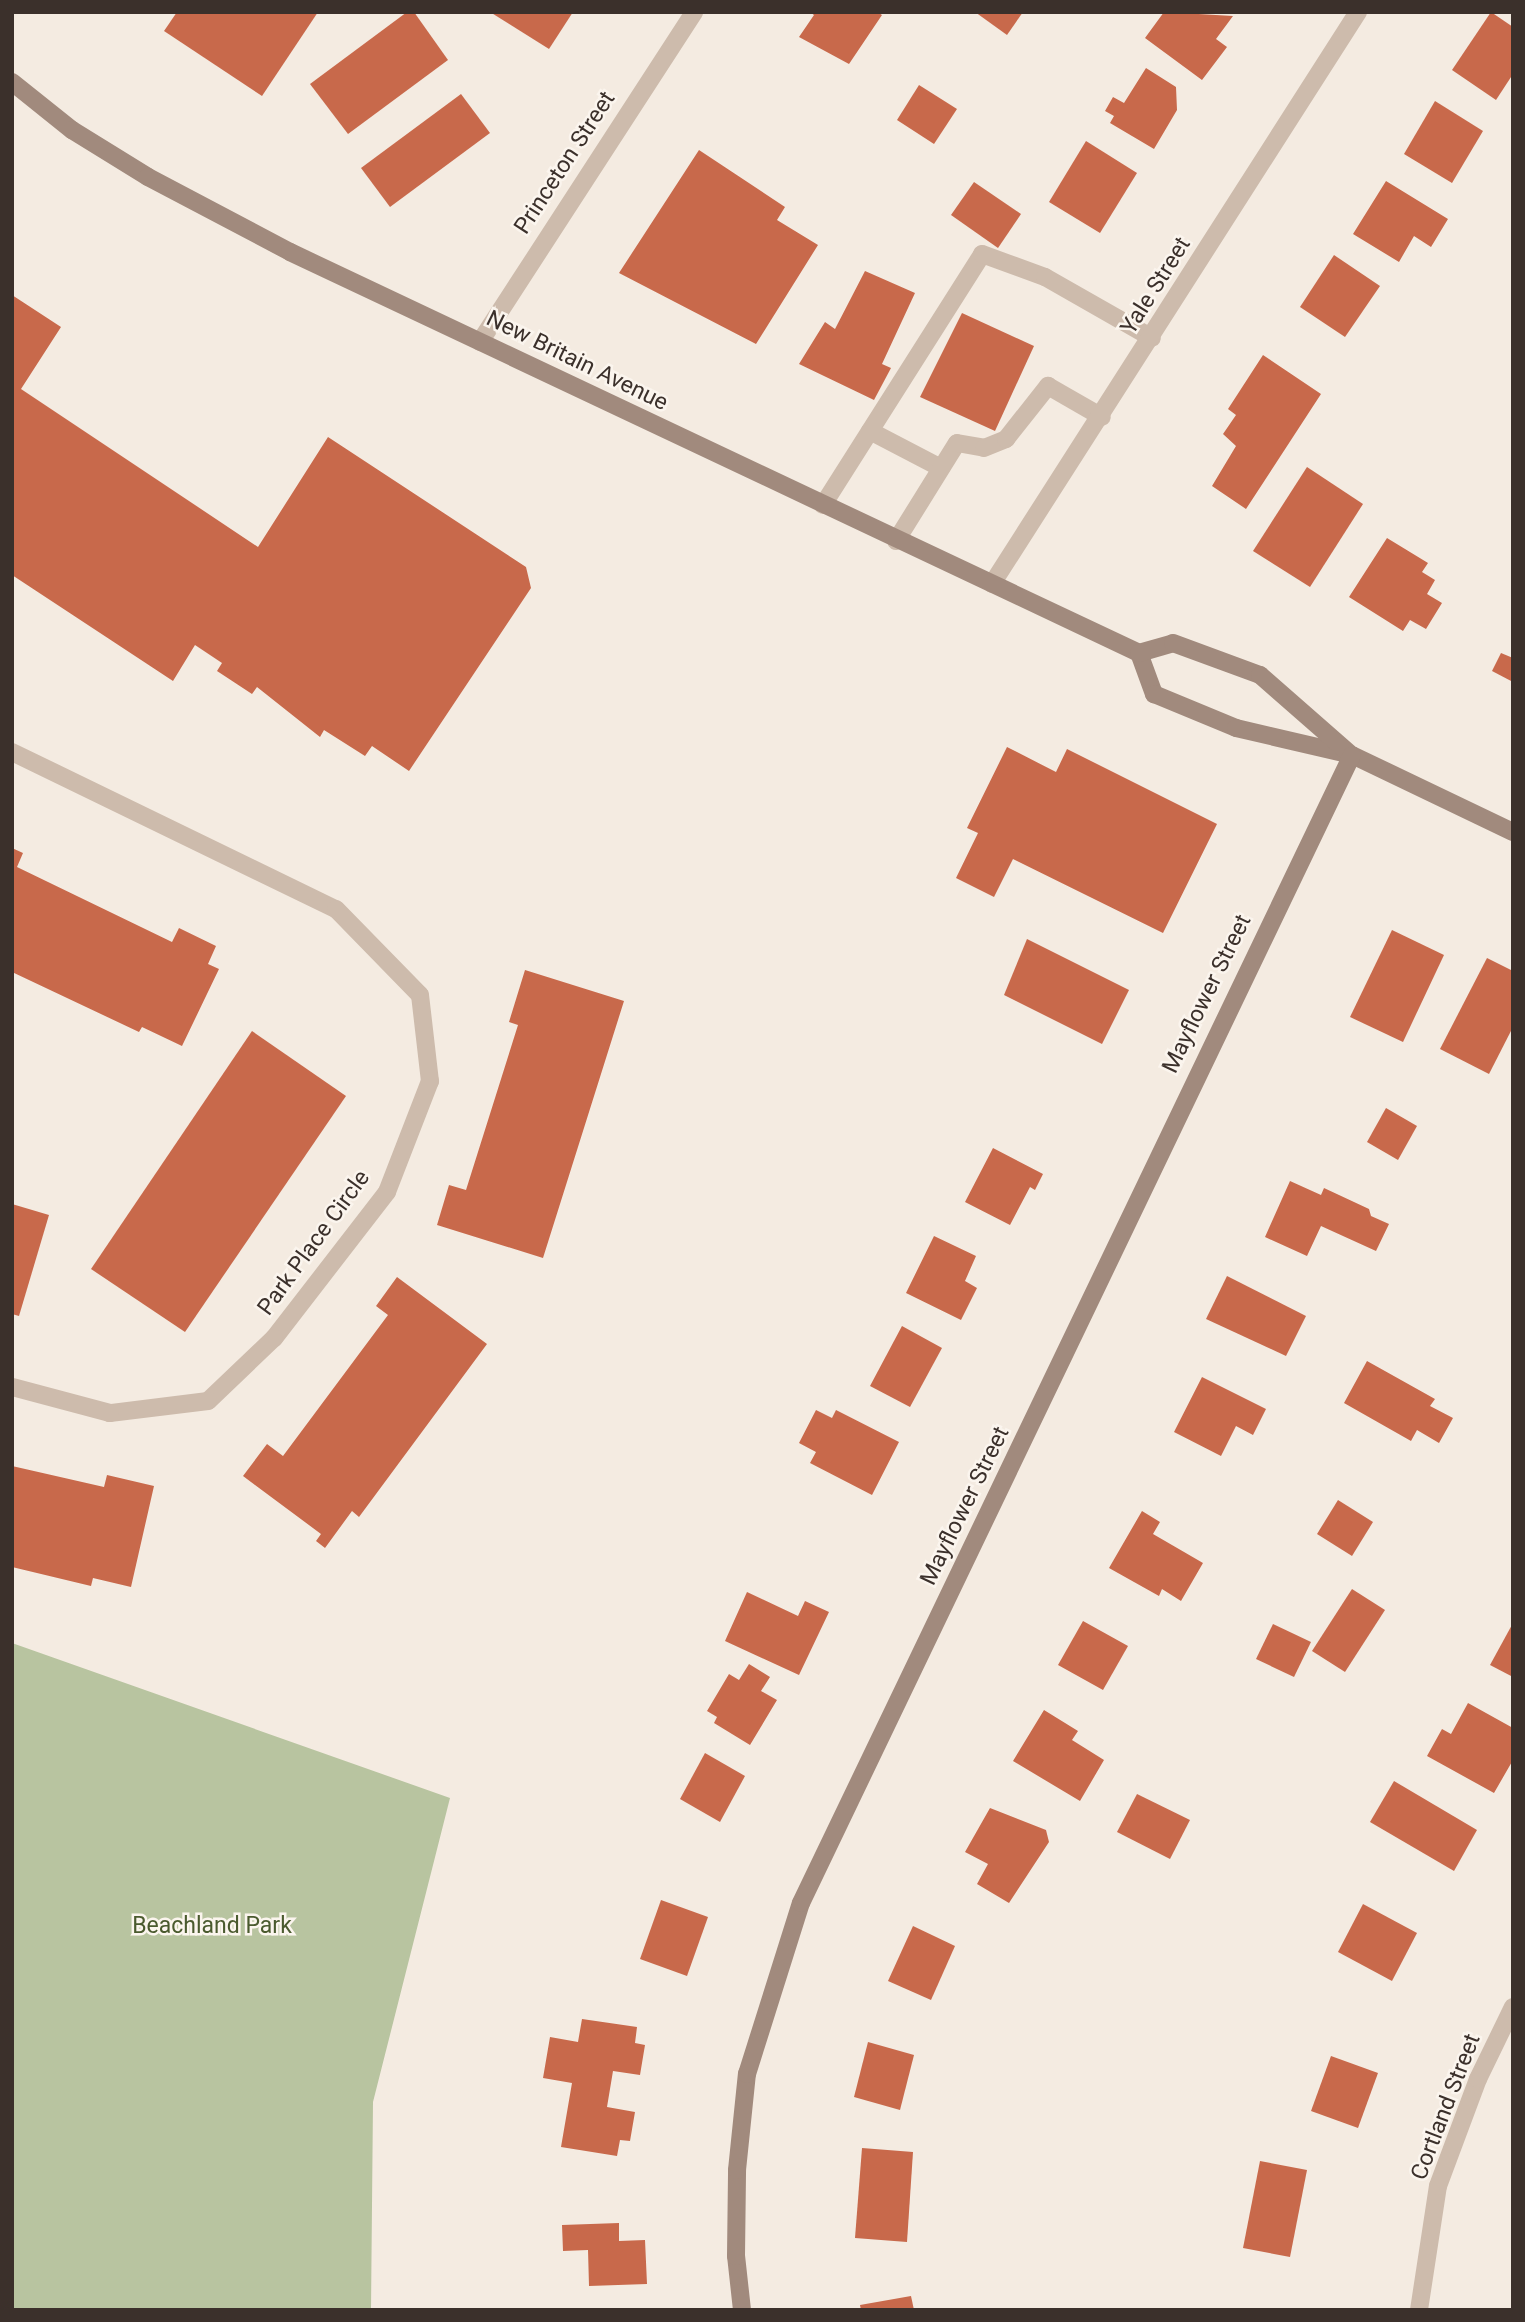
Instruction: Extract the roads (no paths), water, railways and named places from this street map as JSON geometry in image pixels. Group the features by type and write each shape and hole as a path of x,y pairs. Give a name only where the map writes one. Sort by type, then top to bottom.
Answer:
{"main road":[{"name":"New Britain Avenue","path":"12,82 72,130 148,177 290,252 896,541 1139,653"},
{"path":"1352,755 1260,675 1173,643 1139,653 1154,694 1236,728 1352,755 1513,832"},
{"name":"Mayflower Street","path":"742,2310 736,2195 747,2074 801,1903 1352,755"}],"street":[{"name":"Princeton Street","path":"480,342 694,12"},
{"name":"Yale Street","path":"992,584 1102,417 1358,12"},
{"path":"822,505 982,254 1045,277 1152,338"},
{"path":"896,541 957,443 984,447 1006,439 1048,386 1102,417"},
{"path":"870,431 942,468"},
{"name":"Park Place Circle","path":"12,752 335,909 420,995 430,1081 387,1192 274,1339 208,1401 110,1413 12,1387"},
{"name":"Cortland Street","path":"1419,2310 1438,2186 1478,2079 1513,2007"}],"park label":[{"name":"Beachland Park","path":"212,1926"}]}
